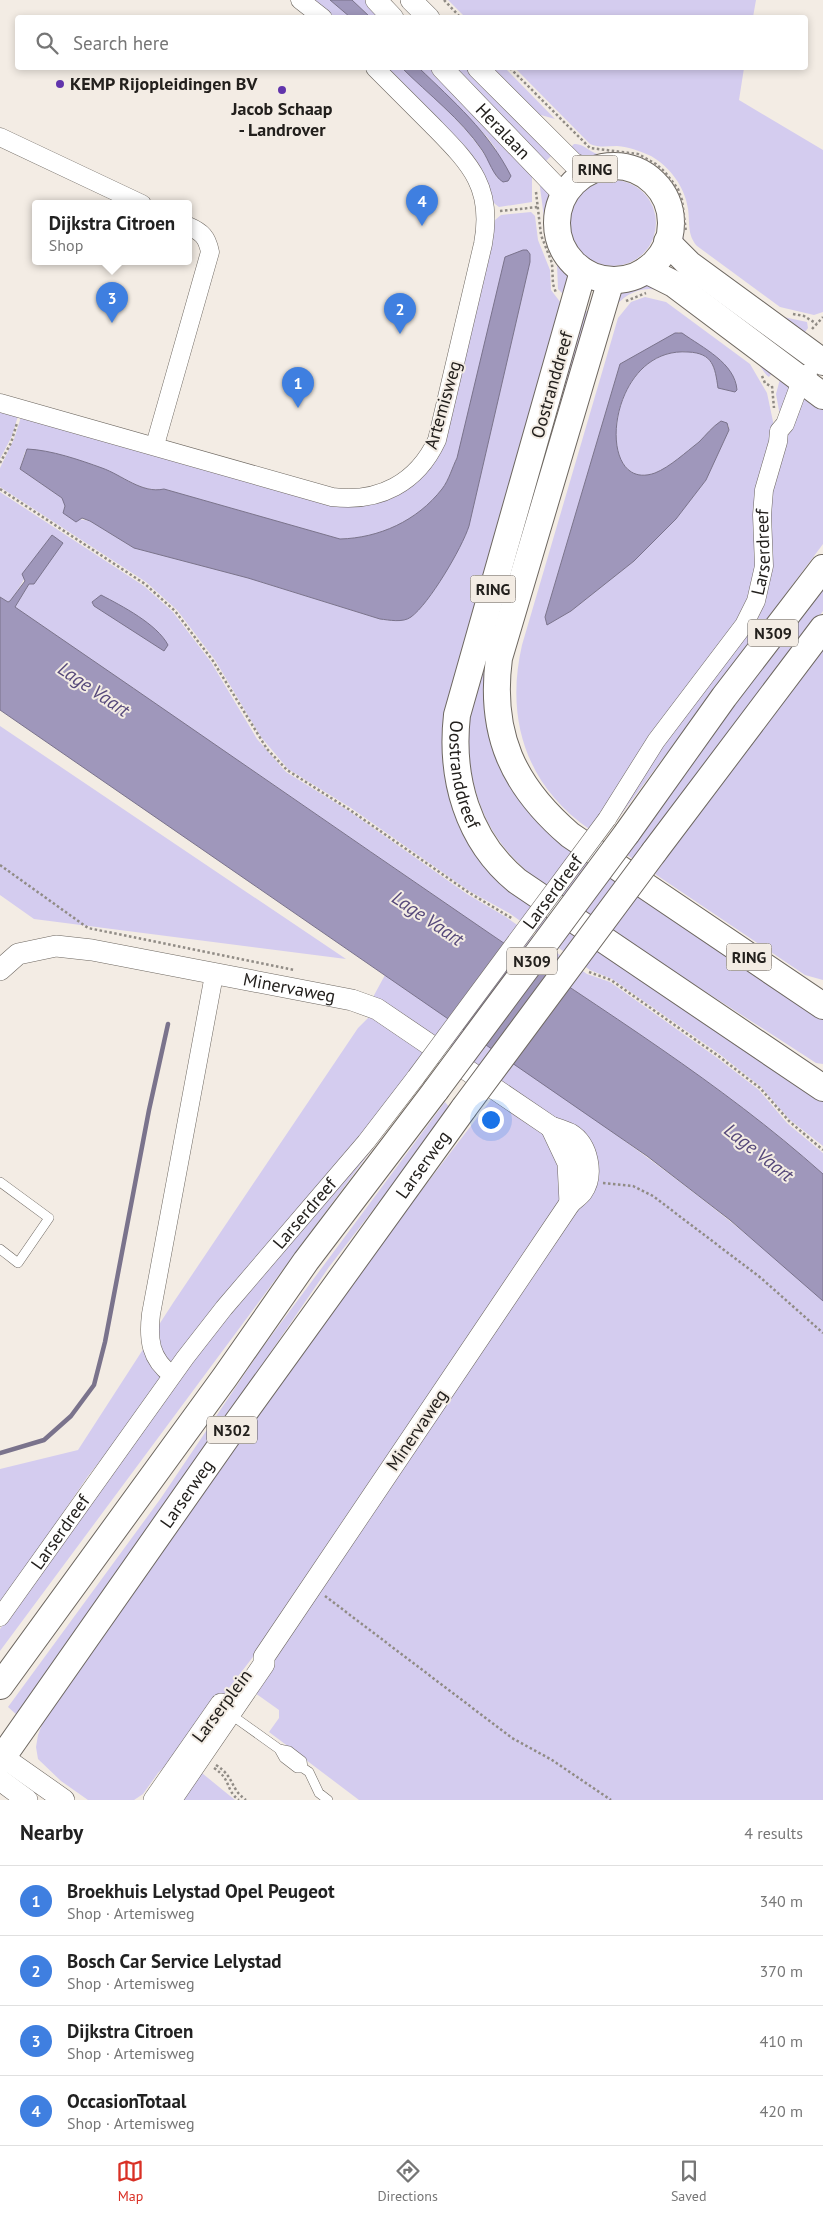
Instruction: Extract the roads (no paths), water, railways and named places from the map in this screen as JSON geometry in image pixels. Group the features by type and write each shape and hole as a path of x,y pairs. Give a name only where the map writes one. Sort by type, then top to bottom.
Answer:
{"main road":[{"name":"RING","path":"615,166 628,168 648,178 666,200 670,212 671,225 677,240 646,270 624,279 610,280 583,271 568,256 558,234 560,206 564,195 571,185 590,171 615,166"},
{"name":"Larserdreef","path":"677,240 689,264 821,356"},
{"path":"646,270 674,284 813,389"},
{"name":"Oostranddreef","path":"583,271 457,715 455,755 458,777 467,812 490,853 517,881 822,1084"},
{"name":"Oostranddreef","path":"610,280 499,658 496,694 505,748 524,786 539,806 570,835 823,1006"},
{"name":"Larserdreef","path":"426,1083 617,826 724,697 823,568"},
{"name":"N309","path":"464,1108 823,628"},
{"name":"Larserweg","path":"0,1686 225,1378 426,1083"},
{"name":"Larserweg","path":"1,1762 236,1424 464,1108"}],"street":[{"path":"300,0 319,15"},
{"path":"376,0 390,15"},
{"path":"412,0 426,15"},
{"name":"Artemisweg","path":"0,403 155,445 332,497 369,497 402,484 420,469 437,440 483,244 486,212 480,185 465,159 377,70"},
{"name":"Heralaan","path":"444,70 564,195"},
{"name":"Heralaan","path":"480,70 573,163 590,171"},
{"path":"0,137 134,200"},
{"path":"155,445 210,252 202,232 192,228"},
{"name":"Larserdreef","path":"617,826 656,741 744,625 756,601 764,566 762,515 764,490 779,432 813,389 821,356"},
{"name":"Minervaweg","path":"0,970 18,954 56,946 92,950 214,975 352,1000 377,1009 551,1127 568,1163 570,1203 264,1657"},
{"path":"172,1375 154,1355 150,1340 150,1323 214,975"},
{"name":"Larserdreef","path":"0,1617 172,1375 224,1308 366,1142 426,1083"},
{"name":"Larserplein","path":"154,1800 264,1664 264,1657"},
{"name":"Larserplein","path":"171,1800 225,1710"},
{"path":"1,1762 27,1800"},
{"path":"1,1762 10,1762 64,1800"}],"lane":[{"path":"0,1182 48,1218 18,1262 0,1249"},
{"path":"225,1710 279,1750 284,1758 297,1768 304,1768 309,1772 319,1793 328,1800"}],"water":[{"path":"330,0 352,0 368,15 348,15"},
{"path":"404,70 421,70 470,118 502,160 511,176 508,181 503,182 500,179 474,139 444,107"},
{"path":"527,250 530,254 530,262 469,526 452,561 435,588 427,600 408,619 396,621 380,619 248,578 134,548 90,521 82,518 76,522 63,513 65,506 62,498 20,469 27,449 55,453 110,471 148,489 164,489 340,539 369,535 396,526 421,510 442,489 449,478 457,458 505,257"},
{"path":"675,333 682,333 717,357 731,372 737,390 735,392 718,388 714,368 708,358 703,355 688,352 660,356 640,371 625,393 618,418 617,443 622,463 635,474 655,473 683,455 721,421 727,423 729,430 706,480 676,519 634,561 571,611 547,625 545,617 620,364"},
{"name":"Lage Vaart","path":"52,535 63,543 34,584 29,584 15,607 489,933 660,1048 743,1108 823,1174 823,1301 730,1220 647,1156 0,710 0,597 8,602 10,601 25,581 22,574"},
{"path":"101,595 138,616 156,630 168,645 164,651 94,606 92,602"}],"waterway":[{"path":"0,1453 44,1440 71,1416 94,1385 105,1342 149,1110 168,1024"}],"place":[{"name":"KEMP Rijopleidingen BV","path":"60,84"},
{"name":"Jacob Schaap - Landrover","path":"282,90"},
{"name":"OccasionTotaal","path":"422,226"},
{"name":"Dijkstra Citroen","path":"112,323"},
{"name":"Bosch Car Service Lelystad","path":"400,334"},
{"name":"Broekhuis Lelystad Opel Peugeot","path":"298,408"}]}
